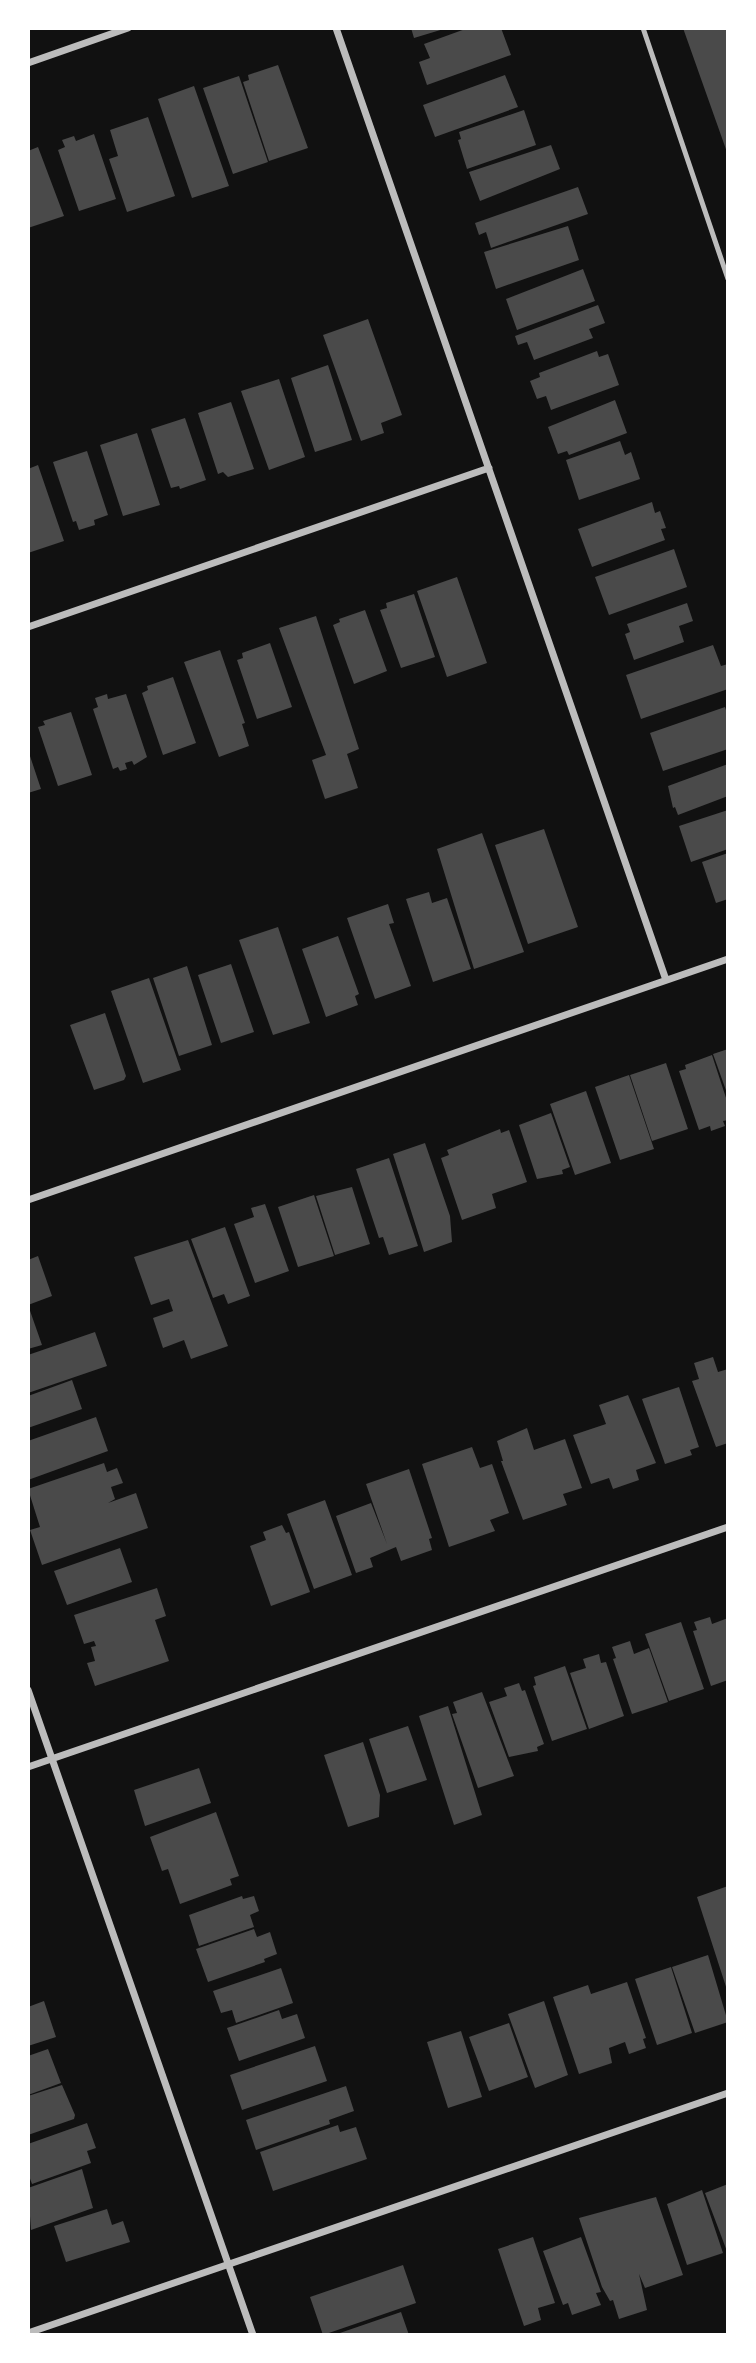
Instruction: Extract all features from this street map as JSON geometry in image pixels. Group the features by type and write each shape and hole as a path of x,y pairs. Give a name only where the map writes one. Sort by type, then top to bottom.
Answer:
{"street":[{"path":"28,63 128,28"},
{"path":"336,28 666,980"},
{"path":"28,627 489,468"},
{"path":"28,1200 728,959"},
{"path":"28,1767 728,1527"},
{"path":"28,1690 253,2335"},
{"path":"28,2333 728,2093"}],"lane":[{"path":"643,28 728,279"}],"building":[{"path":"411,28 447,28 414,38"},
{"path":"468,28 501,28 511,55 427,85 419,62 430,58 424,44"},
{"path":"683,28 728,28 728,155"},
{"path":"278,65 308,148 269,161 243,82 249,80 248,75"},
{"path":"505,75 518,107 435,137 423,105"},
{"path":"239,76 268,162 233,174 203,88"},
{"path":"194,86 229,186 192,198 158,99"},
{"path":"524,110 536,145 467,169 458,140 461,139 459,132"},
{"path":"148,117 175,196 127,212 109,159 118,156 110,130"},
{"path":"94,134 116,199 79,211 58,150 65,147 62,140 74,136 76,141"},
{"path":"551,145 560,169 480,201 469,172"},
{"path":"38,147 64,216 28,228 28,151"},
{"path":"578,187 588,214 491,248 486,232 479,235 475,223"},
{"path":"568,226 579,260 496,289 484,252"},
{"path":"583,269 595,301 517,330 506,299"},
{"path":"598,305 605,323 589,329 593,338 534,360 527,342 518,345 515,336"},
{"path":"368,319 402,415 381,423 384,433 361,441 323,335"},
{"path":"597,351 599,357 608,354 619,385 551,410 546,396 537,399 530,381 540,377 539,373"},
{"path":"328,365 352,440 315,452 291,378"},
{"path":"279,379 305,457 269,470 241,391"},
{"path":"615,400 627,433 569,455 567,451 558,454 548,427"},
{"path":"231,402 254,469 228,477 223,472 218,474 198,413"},
{"path":"185,418 206,480 180,489 179,486 171,488 151,429"},
{"path":"137,433 160,505 123,516 100,445"},
{"path":"620,441 625,455 631,452 640,479 579,500 566,460"},
{"path":"87,451 108,515 94,520 95,525 79,530 76,521 73,522 53,462"},
{"path":"38,465 64,541 28,553 28,469"},
{"path":"652,502 655,513 660,511 666,528 661,529 665,540 592,567 578,529"},
{"path":"674,549 687,587 609,615 595,577"},
{"path":"457,577 487,663 447,677 417,591"},
{"path":"414,594 435,657 401,668 380,610 387,608 386,603"},
{"path":"687,603 693,621 679,626 684,642 634,660 625,634 630,632 627,624"},
{"path":"365,610 387,671 354,684 333,625 340,622 339,619"},
{"path":"316,616 359,749 347,754 358,788 325,799 312,760 326,755 279,628"},
{"path":"270,643 292,707 257,719 237,660 243,658 242,653"},
{"path":"713,645 721,666 728,664 728,689 641,719 626,675"},
{"path":"220,650 245,723 242,724 249,746 219,757 184,662"},
{"path":"173,677 196,743 163,755 142,693 148,690 147,686"},
{"path":"107,694 108,699 126,694 147,757 134,765 132,761 125,763 127,769 120,771 118,767 113,769 93,709 98,707 95,698"},
{"path":"725,707 728,716 728,749 663,771 650,733"},
{"path":"71,712 92,775 58,786 38,727 45,725 43,721"},
{"path":"28,750 41,789 28,793"},
{"path":"728,764 728,796 678,815 675,807 673,808 668,786"},
{"path":"728,810 728,849 691,862 679,826"},
{"path":"544,829 578,927 528,944 495,845"},
{"path":"482,833 524,952 474,969 437,849"},
{"path":"728,853 728,899 716,903 702,862"},
{"path":"429,892 432,903 447,898 471,969 433,982 406,899"},
{"path":"388,904 394,923 389,924 411,986 375,999 347,918"},
{"path":"278,927 310,1023 273,1035 239,940"},
{"path":"338,936 359,994 355,996 358,1005 326,1017 302,949"},
{"path":"231,964 254,1032 221,1043 198,975"},
{"path":"187,966 212,1045 179,1056 153,978"},
{"path":"149,978 181,1070 143,1083 111,991"},
{"path":"105,1013 126,1076 124,1080 94,1090 70,1025"},
{"path":"728,1049 728,1096 713,1054"},
{"path":"712,1055 728,1104 728,1120 723,1121 725,1126 711,1131 710,1126 699,1130 679,1071 686,1069 685,1065"},
{"path":"666,1063 688,1129 652,1141 630,1075"},
{"path":"629,1075 654,1149 620,1160 595,1087"},
{"path":"586,1091 611,1163 575,1175 550,1104"},
{"path":"551,1113 570,1167 562,1170 563,1174 537,1179 519,1125"},
{"path":"500,1129 501,1133 509,1130 527,1182 492,1194 496,1208 462,1220 441,1158 449,1155 447,1150"},
{"path":"425,1143 450,1216 452,1242 424,1252 393,1154"},
{"path":"389,1158 418,1246 389,1255 383,1237 379,1238 356,1169"},
{"path":"352,1187 370,1244 335,1255 316,1196"},
{"path":"314,1195 334,1256 298,1267 278,1207"},
{"path":"265,1204 289,1271 255,1283 234,1224 254,1217 251,1208"},
{"path":"225,1227 250,1296 228,1304 224,1294 213,1298 191,1239"},
{"path":"188,1240 228,1346 191,1359 184,1340 163,1348 153,1318 173,1311 169,1299 151,1305 134,1257"},
{"path":"38,1256 52,1296 28,1305 28,1260"},
{"path":"28,1305 42,1345 28,1349"},
{"path":"95,1332 107,1366 28,1393 28,1355"},
{"path":"713,1357 718,1372 728,1369 728,1443 716,1447 692,1381 699,1379 694,1363"},
{"path":"72,1380 82,1409 28,1428 28,1396"},
{"path":"679,1387 699,1447 690,1450 692,1455 665,1464 642,1399"},
{"path":"628,1395 656,1463 636,1470 639,1480 613,1489 609,1478 591,1484 573,1435 606,1424 599,1405"},
{"path":"96,1417 108,1451 28,1480 28,1441"},
{"path":"527,1428 534,1450 565,1439 582,1488 563,1494 567,1505 523,1520 501,1461 497,1441"},
{"path":"472,1447 480,1468 492,1464 509,1513 490,1520 495,1531 449,1547 422,1464"},
{"path":"104,1463 107,1472 117,1468 123,1483 111,1487 115,1499 108,1503 136,1493 148,1528 42,1565 30,1530 40,1527 28,1489"},
{"path":"409,1469 432,1538 429,1539 432,1550 401,1561 396,1547 370,1558 373,1567 356,1573 336,1516 371,1503 387,1544 366,1484"},
{"path":"325,1500 352,1575 314,1589 287,1514"},
{"path":"282,1525 286,1533 289,1532 310,1592 271,1606 250,1546 266,1540 263,1532"},
{"path":"120,1548 132,1582 67,1605 54,1571"},
{"path":"157,1588 166,1616 155,1620 169,1661 95,1686 87,1663 95,1661 91,1647 96,1646 94,1641 84,1644 74,1615"},
{"path":"710,1617 712,1624 728,1618 728,1680 711,1686 693,1631 697,1630 694,1622"},
{"path":"681,1622 704,1689 669,1701 645,1634"},
{"path":"630,1641 634,1654 649,1648 668,1702 632,1714 613,1659 616,1658 612,1647"},
{"path":"599,1654 601,1663 606,1662 624,1716 589,1729 570,1673 586,1668 583,1659"},
{"path":"565,1666 587,1729 552,1741 533,1686 536,1685 534,1677"},
{"path":"519,1683 522,1691 525,1690 544,1744 537,1747 538,1751 509,1757 489,1702 507,1696 504,1688"},
{"path":"482,1692 514,1776 478,1788 452,1714 457,1713 453,1702"},
{"path":"448,1706 482,1815 454,1825 419,1716"},
{"path":"408,1726 427,1780 387,1793 369,1739"},
{"path":"363,1742 380,1795 379,1817 348,1827 324,1755"},
{"path":"199,1768 211,1803 145,1826 134,1790"},
{"path":"216,1812 239,1876 230,1879 232,1885 180,1904 168,1869 162,1871 150,1837"},
{"path":"728,1886 728,1993 697,1897"},
{"path":"242,1896 243,1899 254,1896 259,1911 250,1915 254,1927 199,1946 189,1915"},
{"path":"254,1929 257,1937 270,1932 277,1954 264,1959 265,1962 208,1982 196,1949"},
{"path":"708,1955 728,2022 695,2033 672,1967"},
{"path":"671,1967 692,2033 657,2045 635,1979"},
{"path":"281,1968 293,2003 236,2023 232,2010 221,2013 213,1991"},
{"path":"627,1982 646,2038 643,2039 646,2048 629,2054 625,2042 609,2048 612,2063 579,2074 553,1997 588,1985 591,1994"},
{"path":"44,2001 56,2037 28,2046 28,2007"},
{"path":"544,2001 568,2075 535,2088 508,2014"},
{"path":"279,2010 282,2019 297,2014 305,2038 239,2061 227,2028"},
{"path":"509,2023 528,2077 489,2091 469,2037"},
{"path":"461,2031 482,2097 448,2108 427,2042"},
{"path":"315,2046 327,2081 242,2110 230,2075"},
{"path":"48,2049 61,2083 28,2095 28,2056"},
{"path":"62,2085 75,2115 74,2119 28,2135 28,2096"},
{"path":"346,2086 354,2111 329,2120 330,2124 256,2150 246,2120"},
{"path":"87,2123 96,2148 87,2151 91,2163 32,2184 28,2173 28,2144"},
{"path":"338,2125 340,2132 356,2127 367,2159 273,2191 260,2152"},
{"path":"82,2169 93,2208 31,2230 28,2188"},
{"path":"728,2184 728,2254 705,2193"},
{"path":"702,2190 723,2253 687,2265 667,2204"},
{"path":"656,2197 683,2275 645,2288 639,2274 647,2310 619,2319 613,2300 610,2301 602,2287 579,2218"},
{"path":"107,2209 112,2225 123,2221 130,2242 66,2262 54,2226"},
{"path":"533,2237 555,2303 538,2308 541,2320 524,2326 498,2249"},
{"path":"581,2237 601,2292 596,2293 601,2305 572,2315 568,2303 563,2305 543,2251"},
{"path":"403,2265 416,2303 323,2335 310,2297"},
{"path":"401,2312 409,2335 334,2335"}]}
